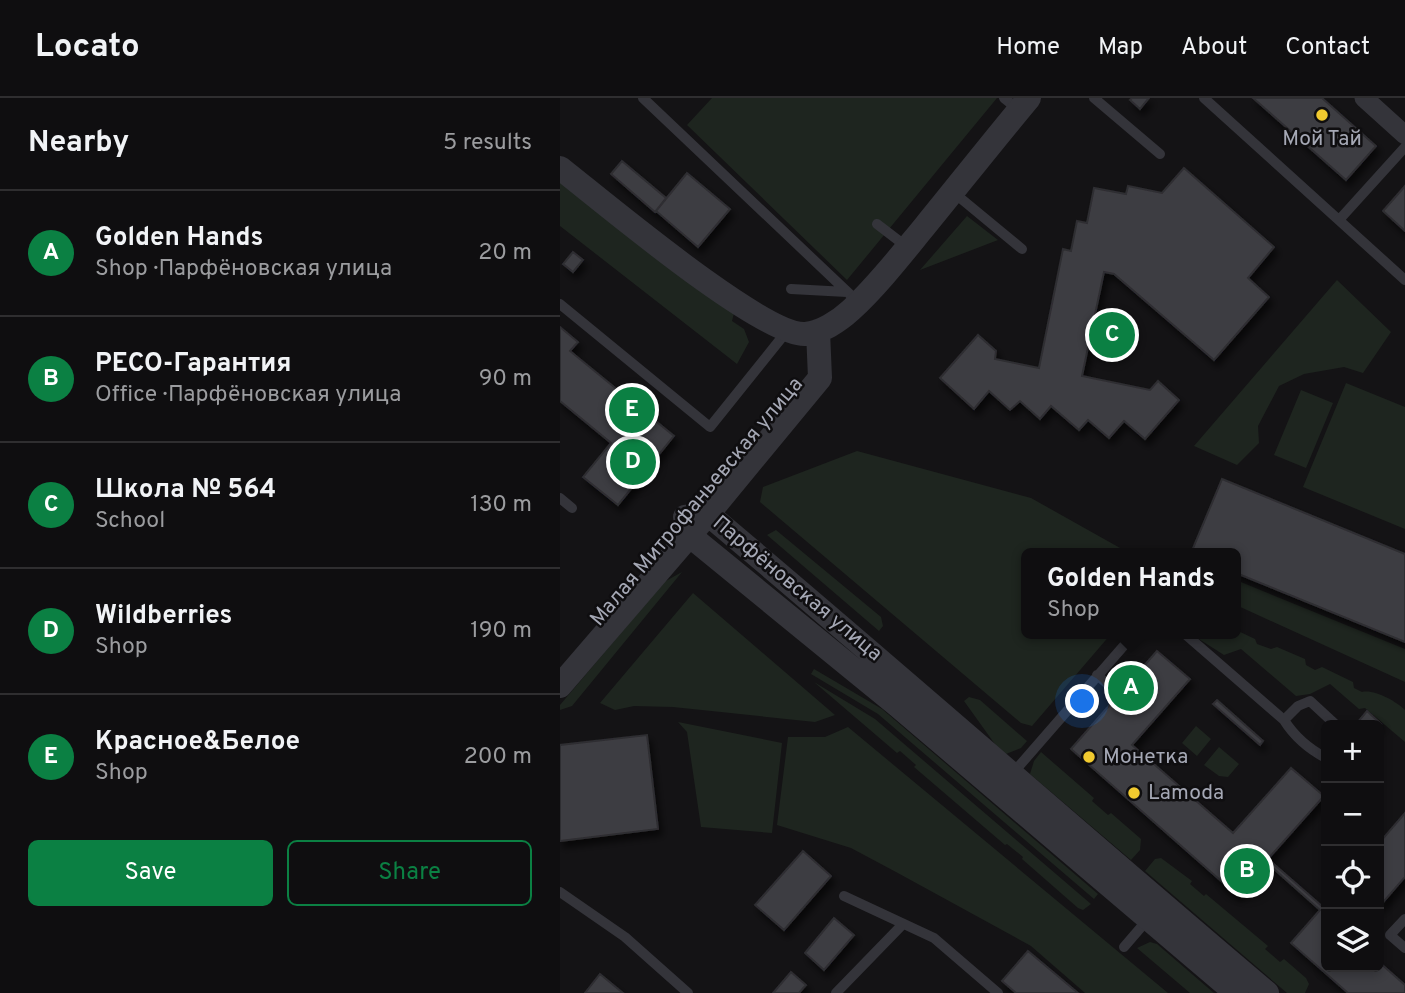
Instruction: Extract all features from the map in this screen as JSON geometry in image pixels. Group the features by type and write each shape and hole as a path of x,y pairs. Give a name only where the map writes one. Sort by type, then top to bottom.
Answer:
{"street":[{"path":"1364,98 1405,135"},
{"path":"560,168 755,315 786,331 803,334 818,331 841,317 853,297 907,247 953,192 1017,102"},
{"name":"Малая Митрофаньевская улица","path":"560,687 694,522 808,370 818,331"},
{"name":"Малая Митрофаньевская улица","path":"560,665 694,522"},
{"name":"Парфёновская улица","path":"694,522 828,613 1005,783 1155,911 1263,992"},
{"name":"Парфёновская улица","path":"1155,911 1236,993"}],"lane":[{"path":"643,98 853,297"},
{"path":"1094,98 1160,154"},
{"path":"1204,98 1405,280"},
{"path":"1339,220 1405,147"},
{"path":"953,192 1022,249"},
{"path":"877,224 907,247"},
{"path":"791,289 853,297"},
{"path":"560,304 710,427 786,331"},
{"path":"560,498 572,508"},
{"path":"1005,783 1129,639"},
{"path":"1191,639 1284,720 1290,730 1313,752 1321,756"},
{"path":"1097,675 1118,693"},
{"path":"1284,720 1298,706 1310,701 1331,720"},
{"path":"560,892 625,937 688,993"},
{"path":"844,896 934,938 998,993"},
{"path":"1124,947 1155,911"},
{"path":"1405,919 1390,935 1405,948"},
{"path":"836,993 902,924"}],"shaded area":[{"path":"712,98 997,98 847,280 687,125"},
{"path":"560,182 734,313 732,321 744,329 749,342 737,364 560,226"},
{"path":"967,216 998,240 920,270"},
{"path":"1337,280 1391,332 1363,373 1344,367 1304,374 1279,386 1258,426 1259,443 1237,465 1194,446"},
{"path":"1346,383 1405,407 1405,529 1303,487"},
{"path":"1301,390 1333,403 1306,468 1274,455"},
{"path":"857,451 1031,498 1120,548 1021,548 1021,639 1107,639 1032,726 1021,723 760,502 763,487"},
{"path":"776,530 881,617 883,626 879,631 767,535"},
{"path":"682,572 572,706 560,710 560,705 664,582"},
{"path":"1241,582 1405,649 1405,682 1241,607"},
{"path":"693,593 835,715 815,722 673,707 634,706 615,710 600,703"},
{"path":"1241,632 1255,639 1257,644 1271,649 1277,647 1305,659 1306,665 1315,670 1322,667 1353,682 1354,688 1362,692 1385,696 1405,710 1405,742 1384,724 1384,720 1379,720 1365,708 1359,709 1330,684 1310,694 1296,696 1241,649 1224,655 1199,639 1241,639"},
{"path":"814,669 882,709 1098,894 1094,899 878,714 811,674"},
{"path":"814,682 875,719 1091,904 1083,910 1078,908 1022,859 1023,857 1005,845 914,767 916,765 900,751 897,753"},
{"path":"969,697 980,700 1027,741 1021,748 1006,754 997,747 964,701"},
{"path":"678,722 782,743 772,833 701,827 687,732"},
{"path":"1196,726 1211,739 1197,756 1182,743"},
{"path":"848,727 1168,993 1085,993 1031,946 896,872 851,848 777,825 788,737 825,737"},
{"path":"1219,747 1239,764 1228,777 1219,776 1204,765"},
{"path":"1041,752 1094,798 1092,801 1108,815 1111,813 1141,839 1140,850 1131,860 1030,774 1034,761"},
{"path":"1161,858 1268,946 1265,949 1280,962 1284,959 1306,978 1309,984 1305,993 1287,993 1145,871 1155,859"},
{"path":"1150,942 1157,944 1214,993 1190,993 1137,948"}],"building":[{"path":"1149,98 1140,109 1130,100"},
{"path":"1253,98 1322,98 1376,146 1346,180"},
{"path":"622,161 666,198 655,212 611,174"},
{"path":"1184,168 1274,247 1248,278 1269,297 1214,360 1114,274 1104,272 1082,376 1150,390 1158,381 1179,400 1145,439 1124,421 1109,438 1088,420 1079,430 1051,406 1040,419 1020,401 1010,410 989,391 974,409 940,378 978,335 996,351 995,359 1039,368 1063,249 1071,251 1077,221 1087,223 1094,188 1126,194 1128,186 1162,193"},
{"path":"687,173 730,209 698,247 656,211"},
{"path":"1405,186 1405,231 1383,211"},
{"path":"573,252 583,260 573,272 563,264"},
{"path":"560,327 578,342 570,351 674,436 618,505 583,477 611,443 560,401"},
{"path":"1222,479 1405,554 1405,642 1241,575 1241,548 1193,548"},
{"path":"1157,651 1190,679 1132,745 1233,833 1291,768 1321,793 1321,799 1268,859 1321,905 1321,969 1291,943 1320,910 1266,862 1237,895 1071,749"},
{"path":"1217,700 1263,741 1260,745 1213,704"},
{"path":"1367,711 1377,720 1360,720"},
{"path":"647,735 658,829 560,841 560,745"},
{"path":"1405,813 1405,877 1384,901 1384,846 1384,837"},
{"path":"803,851 831,876 784,930 755,905"},
{"path":"834,918 854,935 824,970 805,953"},
{"path":"1028,951 1078,993 1016,993 1002,981"},
{"path":"1384,966 1405,985 1405,993 1348,993 1324,972 1384,972"},
{"path":"791,972 806,985 799,993 773,993"},
{"path":"600,974 623,993 585,993"}],"place":[{"name":"Мой Тай","path":"1322,115"},
{"name":"Школа № 564","path":"1112,335"},
{"name":"Красное&Белое","path":"632,410"},
{"name":"Wildberries","path":"633,462"},
{"name":"Golden Hands","path":"1131,688"},
{"name":"Монетка","path":"1089,757"},
{"name":"Lamoda","path":"1134,793"},
{"name":"РЕСО-Гарантия","path":"1247,871"}]}
